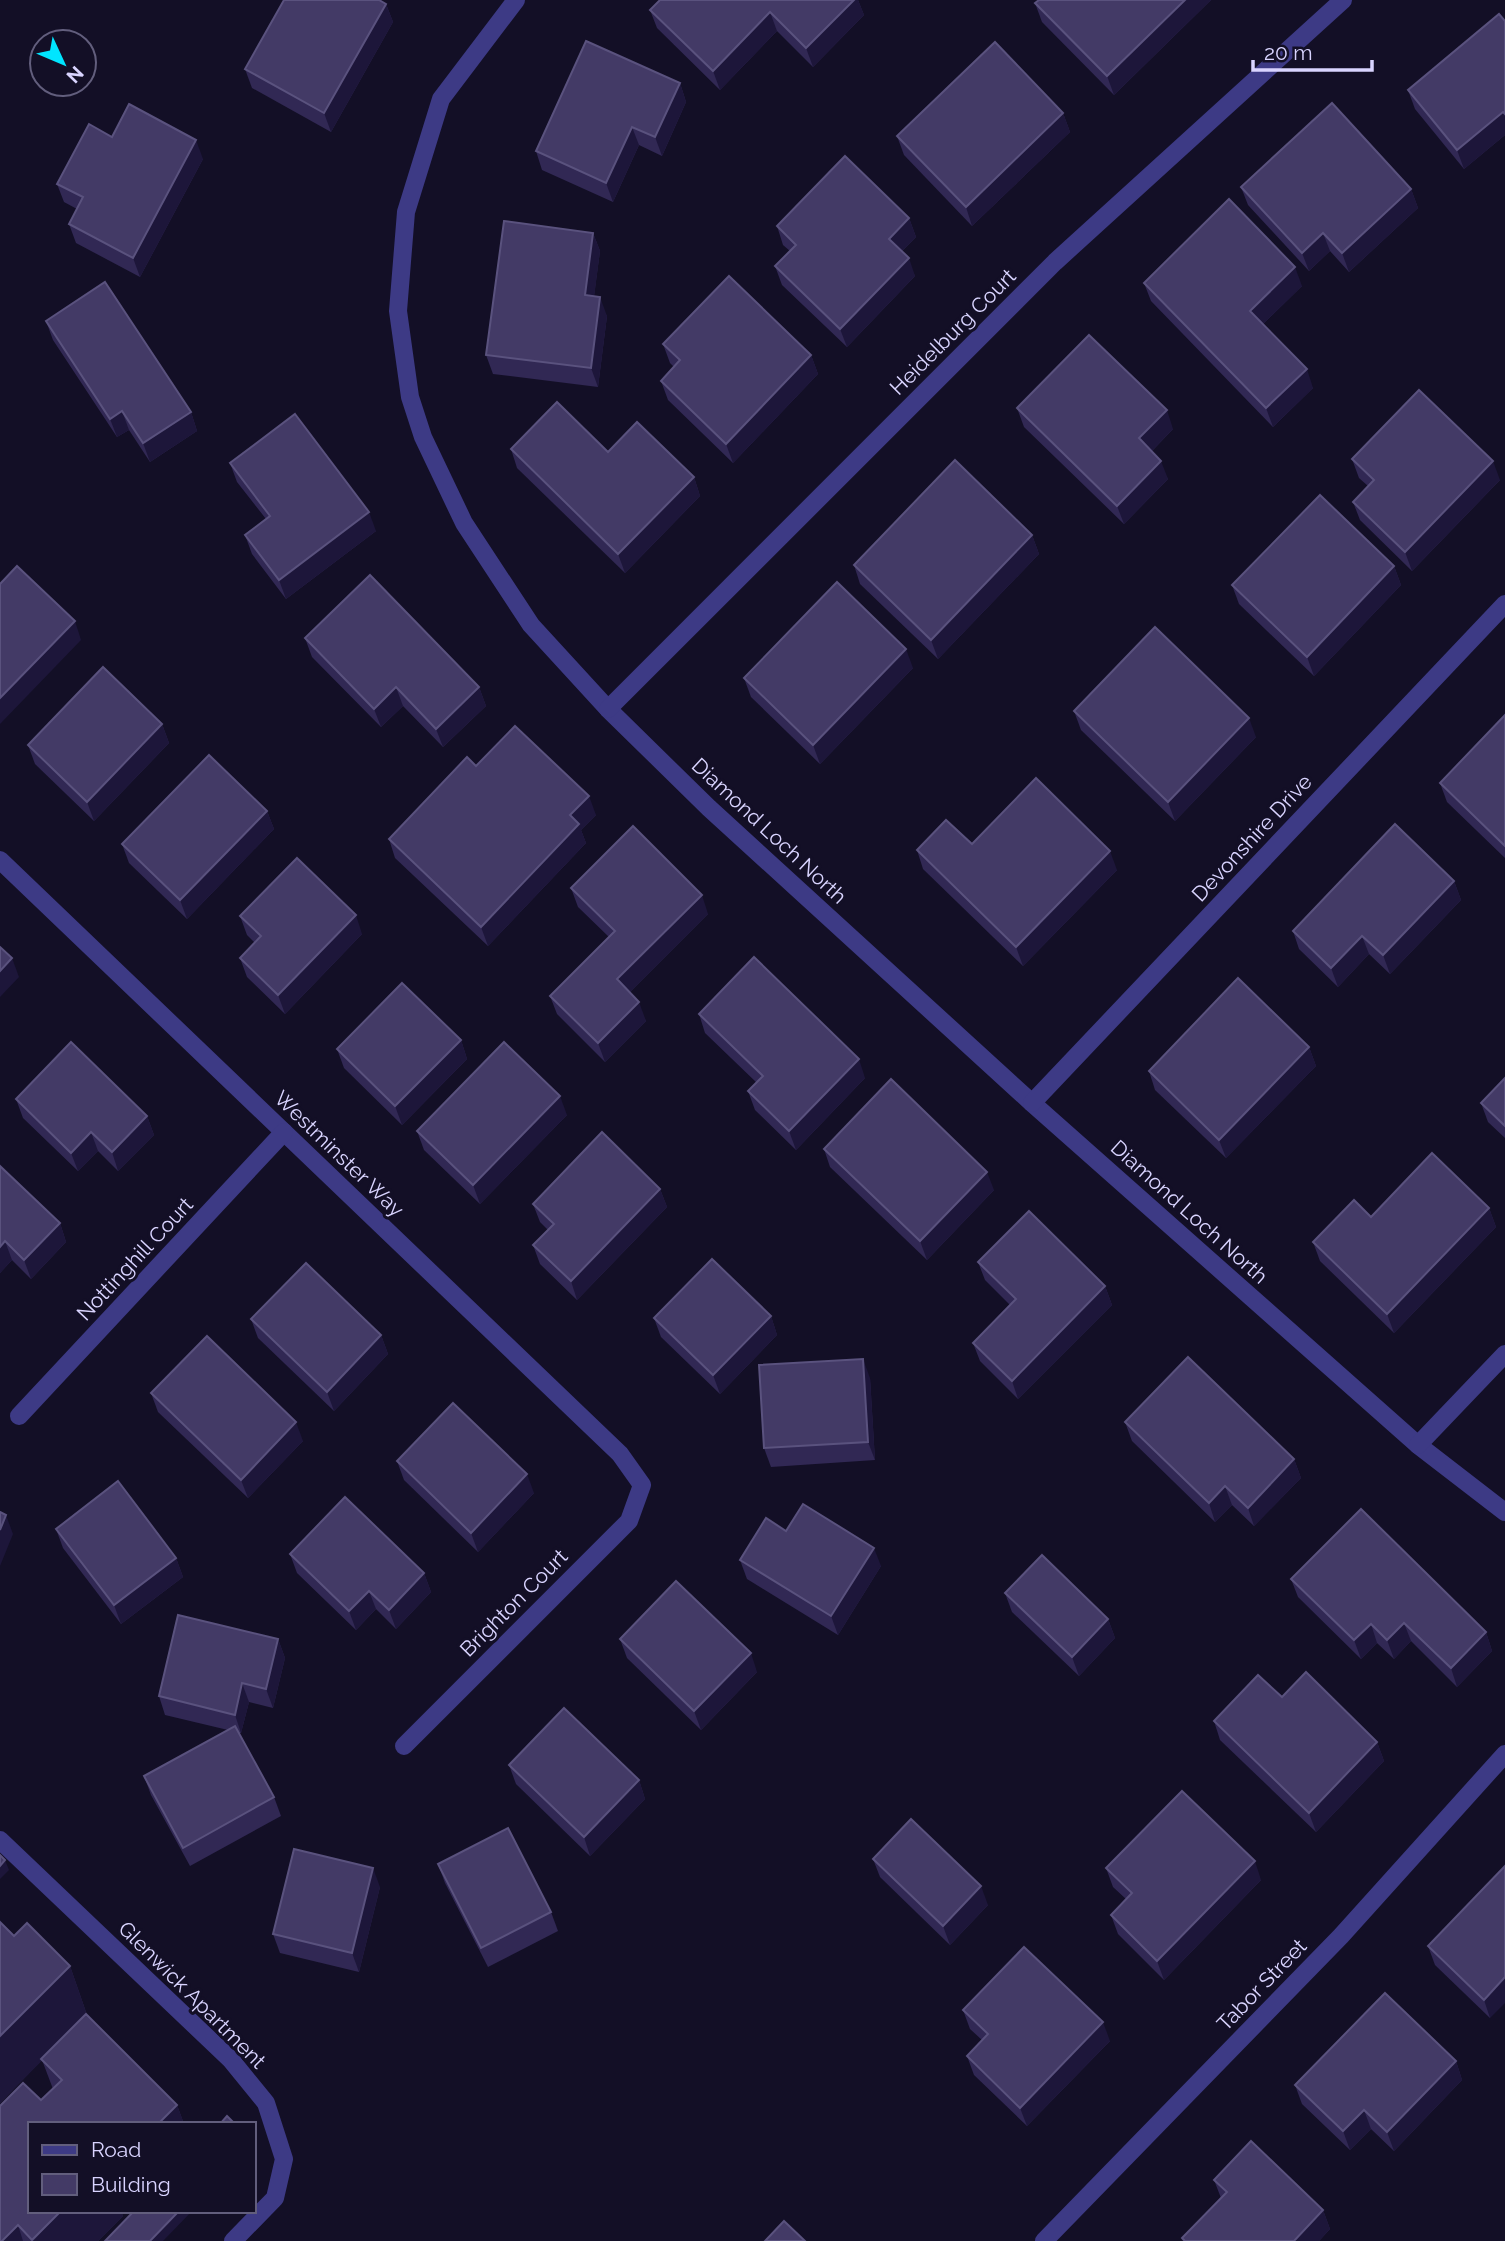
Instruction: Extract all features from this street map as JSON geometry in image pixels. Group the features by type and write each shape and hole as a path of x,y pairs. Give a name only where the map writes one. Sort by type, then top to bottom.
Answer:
{"street":[{"name":"Diamond Loch North","path":"516,0 441,99 406,212 398,311 410,397 420,427 464,523 531,625 608,709 709,808 1032,1103 1418,1445 1505,1512"},
{"name":"Heidelburg Court","path":"608,709 1055,262 1343,0"},
{"name":"Devonshire Drive","path":"1032,1103 1505,604"},
{"name":"Westminster Way","path":"0,860 620,1454 642,1485"},
{"name":"Nottinghill Court","path":"19,1416 284,1132"},
{"path":"1418,1445 1505,1354"},
{"name":"Brighton Court","path":"404,1746 629,1521 642,1485"},
{"name":"Tabor Street","path":"1044,2241 1341,1936 1505,1754"},
{"name":"Glenwick Apartment","path":"0,1840 232,2060 266,2103 284,2159 275,2198 233,2241"}],"building":[{"path":"284,0 379,0 386,4 324,113 245,69"},
{"path":"660,0 854,0 806,48 770,12 713,71 650,10"},
{"path":"1039,0 1185,0 1107,76 1035,3"},
{"path":"1499,14 1505,21 1505,114 1503,112 1457,150 1408,90"},
{"path":"586,41 680,83 655,137 632,127 606,183 536,151"},
{"path":"995,42 1063,113 966,207 897,136"},
{"path":"1332,103 1411,189 1342,253 1323,233 1302,253 1241,187"},
{"path":"129,104 196,140 133,258 69,224 83,197 57,184 89,124 112,137"},
{"path":"845,156 909,218 889,239 909,258 840,329 775,266 796,245 777,226"},
{"path":"1229,199 1295,267 1250,311 1307,369 1266,408 1144,283"},
{"path":"504,221 593,233 585,295 600,297 591,368 486,355"},
{"path":"729,276 811,355 726,444 661,381 680,360 663,344"},
{"path":"105,282 191,412 143,443 122,411 110,419 46,321"},
{"path":"1089,335 1167,410 1139,438 1161,461 1117,506 1017,408"},
{"path":"1419,390 1493,461 1405,552 1353,502 1374,480 1352,459"},
{"path":"557,402 608,452 637,422 694,477 618,554 511,449"},
{"path":"295,414 369,512 279,580 245,535 270,516 230,463"},
{"path":"955,460 1032,535 931,640 854,565"},
{"path":"1320,495 1394,566 1307,657 1232,585"},
{"path":"17,566 75,621 0,698 0,584"},
{"path":"370,575 479,687 436,729 396,687 374,709 305,638"},
{"path":"837,582 906,649 813,745 744,678"},
{"path":"1155,627 1249,718 1168,802 1074,711"},
{"path":"103,667 162,724 87,802 28,745"},
{"path":"1505,715 1505,846 1440,783"},
{"path":"515,726 589,796 570,815 579,824 481,927 389,839 467,757 476,766"},
{"path":"209,755 267,811 180,900 122,844"},
{"path":"1036,778 1110,851 1016,947 917,850 946,820 972,844"},
{"path":"1395,824 1454,881 1383,955 1362,936 1331,968 1293,931"},
{"path":"633,826 702,895 617,979 639,1002 598,1043 550,996 615,931 571,888"},
{"path":"297,858 356,915 278,995 240,958 261,936 240,916"},
{"path":"0,947 12,958 0,971"},
{"path":"754,957 859,1059 789,1131 748,1091 763,1076 699,1014"},
{"path":"1238,978 1309,1047 1219,1140 1149,1071"},
{"path":"402,983 461,1040 395,1106 337,1049"},
{"path":"71,1042 147,1116 112,1152 91,1132 71,1153 16,1099"},
{"path":"504,1042 560,1096 473,1185 417,1131"},
{"path":"1505,1078 1505,1126 1481,1103"},
{"path":"891,1079 987,1172 920,1241 824,1149"},
{"path":"602,1132 660,1189 571,1281 533,1245 554,1224 533,1204"},
{"path":"1432,1153 1489,1208 1387,1314 1313,1242 1354,1200 1371,1217"},
{"path":"0,1166 60,1223 24,1260 5,1241 0,1247"},
{"path":"1029,1211 1105,1286 1012,1381 973,1343 1016,1299 978,1262"},
{"path":"712,1259 771,1316 713,1375 654,1318"},
{"path":"306,1263 381,1335 327,1392 251,1319"},
{"path":"207,1336 296,1422 241,1480 151,1393"},
{"path":"1188,1357 1294,1459 1248,1508 1225,1486 1209,1503 1125,1422"},
{"path":"863,1359 868,1442 764,1448 759,1365"},
{"path":"453,1403 527,1474 471,1533 397,1461"},
{"path":"118,1481 176,1558 114,1605 56,1529"},
{"path":"345,1497 424,1573 389,1610 369,1591 349,1611 290,1554"},
{"path":"803,1504 874,1548 831,1616 740,1560 766,1518 786,1531"},
{"path":"1361,1509 1486,1632 1451,1668 1404,1623 1387,1640 1371,1624 1354,1640 1291,1579"},
{"path":"0,1512 6,1515 0,1530"},
{"path":"1042,1555 1108,1619 1072,1657 1005,1593"},
{"path":"676,1581 751,1653 694,1711 620,1639"},
{"path":"178,1615 278,1639 266,1689 242,1683 235,1715 159,1696"},
{"path":"1306,1672 1377,1742 1309,1813 1214,1721 1258,1675 1282,1697"},
{"path":"564,1708 639,1780 584,1837 509,1765"},
{"path":"235,1726 274,1797 183,1848 144,1776"},
{"path":"1182,1791 1255,1861 1157,1961 1111,1915 1132,1893 1106,1868"},
{"path":"911,1819 981,1886 943,1926 873,1859"},
{"path":"508,1828 551,1912 481,1948 438,1864"},
{"path":"294,1849 373,1868 352,1953 273,1934"},
{"path":"1505,1866 1505,1977 1484,2000 1428,1946"},
{"path":"0,1922 14,1936 27,1923 70,1966 0,2036"},
{"path":"1024,1947 1103,2022 1020,2108 967,2056 988,2034 963,2010"},
{"path":"1385,1993 1456,2061 1387,2132 1364,2110 1343,2131 1295,2085"},
{"path":"86,2014 177,2105 160,2122 28,2122 28,2213 59,2213 32,2240 18,2225 0,2241 0,2106 23,2083 41,2100 62,2080 41,2059"},
{"path":"227,2116 233,2122 222,2122"},
{"path":"1251,2141 1323,2210 1294,2241 1185,2241 1182,2238 1227,2192 1214,2180"},
{"path":"132,2213 177,2213 150,2241 105,2241"},
{"path":"784,2221 805,2241 765,2241"}]}
